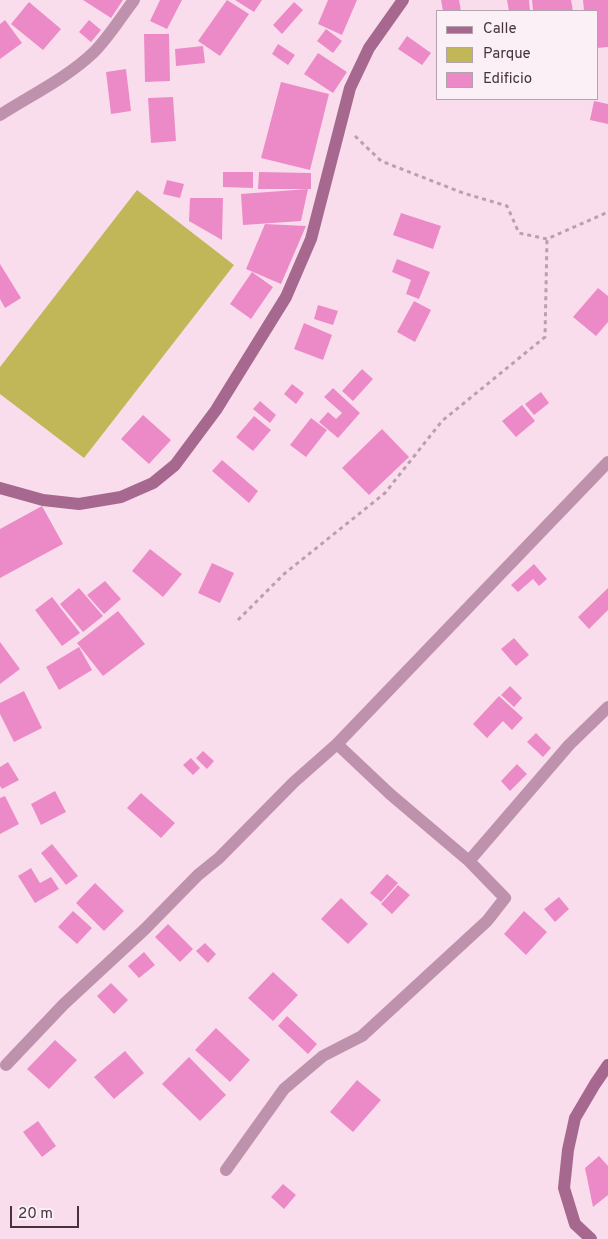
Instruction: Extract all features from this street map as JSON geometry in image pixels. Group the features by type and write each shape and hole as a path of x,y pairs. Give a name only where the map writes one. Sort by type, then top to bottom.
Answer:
{"main road":[{"path":"0,488 43,500 79,504 121,498 153,483 175,465 216,410 286,297 311,238 350,88 369,48 403,0"},
{"path":"591,1239 575,1224 564,1188 568,1150 575,1118 594,1084 608,1065"}],"street":[{"path":"0,115 30,95 62,78 94,52 134,0"},
{"path":"6,1065 64,1004 145,929 198,875 219,858 294,782 337,744 608,462"},
{"path":"469,861 569,745 608,707"},
{"path":"226,1170 284,1089 323,1056 362,1036 487,921 505,898 469,861 390,794 337,744"}],"path":[{"path":"340,122 381,161 463,193 507,206 519,232 547,239 608,212"},
{"path":"238,620 284,574 385,492 442,421 545,337 547,239"}],"green space":[{"path":"137,190 234,265 84,458 0,394 0,367"}],"building":[{"path":"83,0 123,0 111,18"},
{"path":"160,0 182,0 167,29 150,21"},
{"path":"227,0 249,14 220,56 198,41"},
{"path":"235,0 262,0 254,12"},
{"path":"328,0 357,0 342,35 318,24"},
{"path":"441,0 459,0 461,10 443,10"},
{"path":"507,0 529,0 530,10 509,10"},
{"path":"532,0 571,0 573,10 533,10"},
{"path":"583,0 608,0 608,47 598,48 598,10 584,10"},
{"path":"29,2 61,29 43,50 11,24"},
{"path":"294,2 303,10 282,34 273,25"},
{"path":"5,20 22,43 0,59 0,24"},
{"path":"89,20 101,30 91,42 79,32"},
{"path":"326,29 342,41 333,53 317,41"},
{"path":"144,34 169,34 170,81 145,82"},
{"path":"407,36 431,53 422,65 398,49"},
{"path":"278,44 295,55 288,65 272,54"},
{"path":"203,46 205,63 176,66 175,49"},
{"path":"318,53 347,72 333,93 304,74"},
{"path":"126,69 131,111 111,114 106,72"},
{"path":"281,82 329,94 310,170 261,158"},
{"path":"173,97 176,141 151,143 148,98"},
{"path":"594,101 608,104 608,124 590,120"},
{"path":"223,172 253,172 253,188 223,187"},
{"path":"259,172 311,173 311,189 258,189"},
{"path":"167,180 184,184 180,198 163,194"},
{"path":"308,189 301,221 243,225 241,194"},
{"path":"190,198 223,198 222,240 189,221"},
{"path":"401,213 441,226 433,249 393,235"},
{"path":"265,224 306,226 281,284 246,269"},
{"path":"397,259 430,272 419,299 406,294 411,280 392,272"},
{"path":"0,264 21,298 5,308 0,299"},
{"path":"252,272 273,287 251,319 230,304"},
{"path":"598,288 608,296 608,322 596,336 573,317"},
{"path":"414,301 431,310 415,342 397,332"},
{"path":"318,305 338,311 333,325 314,319"},
{"path":"304,323 332,335 323,360 294,349"},
{"path":"362,369 373,379 353,401 342,391"},
{"path":"292,384 304,393 296,404 284,394"},
{"path":"333,388 360,413 338,438 319,422 328,412 336,419 342,413 324,397"},
{"path":"541,392 549,403 534,415 525,404"},
{"path":"260,401 276,415 270,423 253,409"},
{"path":"522,405 535,421 516,437 502,421"},
{"path":"143,415 171,440 149,464 121,439"},
{"path":"254,416 271,430 253,451 236,437"},
{"path":"311,418 327,430 306,457 290,445"},
{"path":"382,429 409,457 369,495 342,468"},
{"path":"222,460 258,491 249,503 212,471"},
{"path":"42,506 63,544 0,578 0,529"},
{"path":"150,549 182,574 163,597 132,571"},
{"path":"212,563 234,573 220,603 198,593"},
{"path":"534,564 547,579 539,586 533,579 518,592 511,585"},
{"path":"105,581 121,599 104,614 87,595"},
{"path":"79,588 103,616 83,632 60,604"},
{"path":"608,588 608,610 589,629 578,617"},
{"path":"52,597 80,633 62,646 35,610"},
{"path":"118,611 145,644 103,676 77,643"},
{"path":"514,638 529,655 516,666 501,649"},
{"path":"0,642 20,669 0,684"},
{"path":"79,647 92,670 59,690 46,667"},
{"path":"510,686 522,698 514,707 501,695"},
{"path":"24,691 42,728 14,742 0,714 0,703"},
{"path":"499,696 523,718 512,730 503,721 487,738 473,724"},
{"path":"536,733 551,748 543,757 527,742"},
{"path":"203,751 214,761 207,769 196,758"},
{"path":"191,758 200,768 193,775 183,765"},
{"path":"8,762 19,780 2,789 0,786 0,767"},
{"path":"517,764 527,774 510,791 501,781"},
{"path":"55,791 66,812 41,825 31,804"},
{"path":"141,793 175,823 161,838 127,808"},
{"path":"5,796 19,824 0,834 0,798"},
{"path":"52,844 78,876 66,885 41,853"},
{"path":"31,868 40,883 51,877 59,889 35,903 18,876"},
{"path":"387,874 398,883 381,902 370,893"},
{"path":"95,883 124,911 104,931 76,903"},
{"path":"398,885 410,895 392,914 381,904"},
{"path":"559,897 569,909 555,922 544,909"},
{"path":"341,898 368,924 348,944 321,919"},
{"path":"73,911 92,928 77,944 58,927"},
{"path":"524,911 547,932 526,955 504,934"},
{"path":"168,924 193,949 180,962 155,937"},
{"path":"205,943 216,954 208,963 196,951"},
{"path":"144,952 155,965 139,978 128,966"},
{"path":"273,972 298,995 273,1021 248,998"},
{"path":"111,983 128,1000 114,1014 97,996"},
{"path":"287,1016 317,1044 308,1054 278,1026"},
{"path":"216,1028 250,1060 230,1082 195,1050"},
{"path":"55,1040 77,1060 49,1089 27,1069"},
{"path":"125,1051 144,1073 114,1099 94,1077"},
{"path":"189,1057 226,1095 200,1121 162,1084"},
{"path":"357,1080 381,1100 353,1132 330,1112"},
{"path":"38,1121 56,1146 42,1157 23,1132"},
{"path":"599,1156 608,1166 608,1195 593,1207 585,1168"},
{"path":"283,1184 296,1195 284,1209 271,1197"}]}
